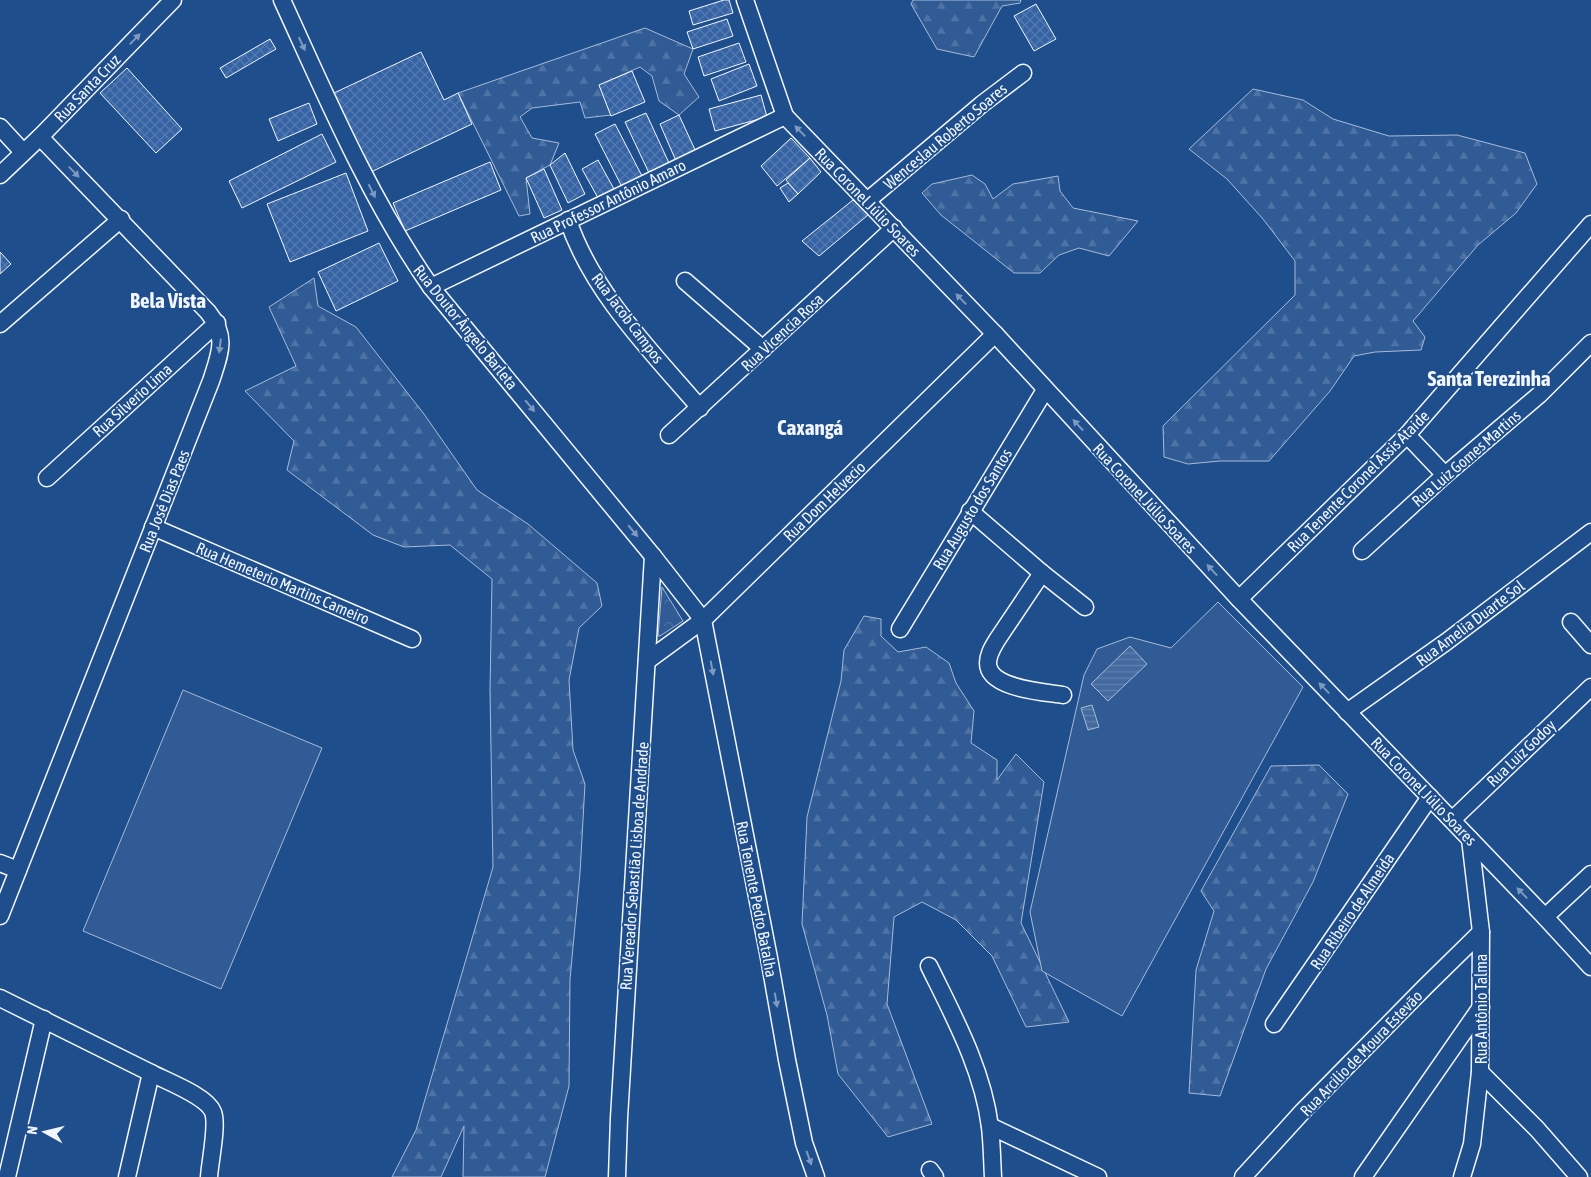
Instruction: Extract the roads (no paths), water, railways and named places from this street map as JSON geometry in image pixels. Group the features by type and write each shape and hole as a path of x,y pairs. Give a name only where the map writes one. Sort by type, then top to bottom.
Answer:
{"street":[{"name":"Rua Santa Cruz","path":"0,175 40,137 172,0"},
{"name":"Rua Doutor Ângelo Barleta","path":"282,0 345,138 405,250 431,287 654,556 702,620"},
{"name":"Rua Coronel Júlio Soares","path":"745,0 785,116 995,334 1239,599 1591,967"},
{"name":"Wenceslau Roberto Soares","path":"867,201 975,110 1023,73"},
{"name":"Rua Professor Antônio Amaro","path":"431,287 785,116"},
{"path":"0,128 23,152"},
{"path":"40,137 121,219 217,323"},
{"path":"0,324 121,219"},
{"name":"Rua Jacob Campos","path":"568,220 585,259 601,285 624,317 700,408"},
{"name":"Rua Tenente Coronel Assis Ataide","path":"1239,599 1407,435 1591,224"},
{"name":"Rua Vicencia Rosa","path":"669,435 894,228"},
{"path":"685,281 763,349"},
{"name":"Rua Silverio Lima","path":"47,478 217,323"},
{"name":"Rua José Dias Paes","path":"0,916 217,363 221,348 221,336 217,323"},
{"name":"Rua Dom Helvecio","path":"646,661 702,620 995,334"},
{"name":"Rua Luiz Gomes Martins","path":"1362,551 1445,475 1539,395 1591,343"},
{"name":"Rua Augusto dos Santos","path":"900,629 1045,390"},
{"path":"1407,435 1445,475"},
{"path":"970,511 1085,607"},
{"name":"Rua Hemeterio Martins Cameiro","path":"154,527 412,639"},
{"name":"Rua Amelia Duarte Sol","path":"1347,712 1446,642 1591,532"},
{"name":"Rua Vereador Sebastião Lisboa de Andrade","path":"617,1177 618,1118 654,556"},
{"path":"1042,573 996,640 990,652 988,663 994,677 1002,682 1017,687 1064,695"},
{"name":"Rua Tenente Pedro Batalha","path":"702,620 804,1143 816,1177"},
{"path":"1570,622 1591,645"},
{"name":"Rua Luiz Godoy","path":"1452,820 1591,687"},
{"name":"Rua Ribeiro de Almeida","path":"1274,1024 1430,797"},
{"name":"Rua Antônio Talma","path":"1462,1177 1472,1144 1480,1072 1482,1006 1481,932 1470,839"},
{"path":"0,863 18,870"},
{"path":"1545,917 1591,874"},
{"name":"Rua Arcilio de Moura Estevão","path":"1243,1177 1303,1111 1481,932"},
{"path":"929,966 959,1026 975,1067 990,1126 993,1177"},
{"path":"0,998 202,1099 212,1111 214,1121 209,1177"},
{"path":"1363,1177 1482,1006"},
{"path":"7,1177 44,1020"},
{"path":"1480,1072 1536,1129 1579,1177"},
{"path":"127,1177 151,1073"},
{"path":"990,1126 1098,1177"}],"district":[{"name":"Bela Vista","path":"168,301"},
{"name":"Santa Terezinha","path":"1489,379"},
{"name":"Caxangá","path":"810,428"}]}
